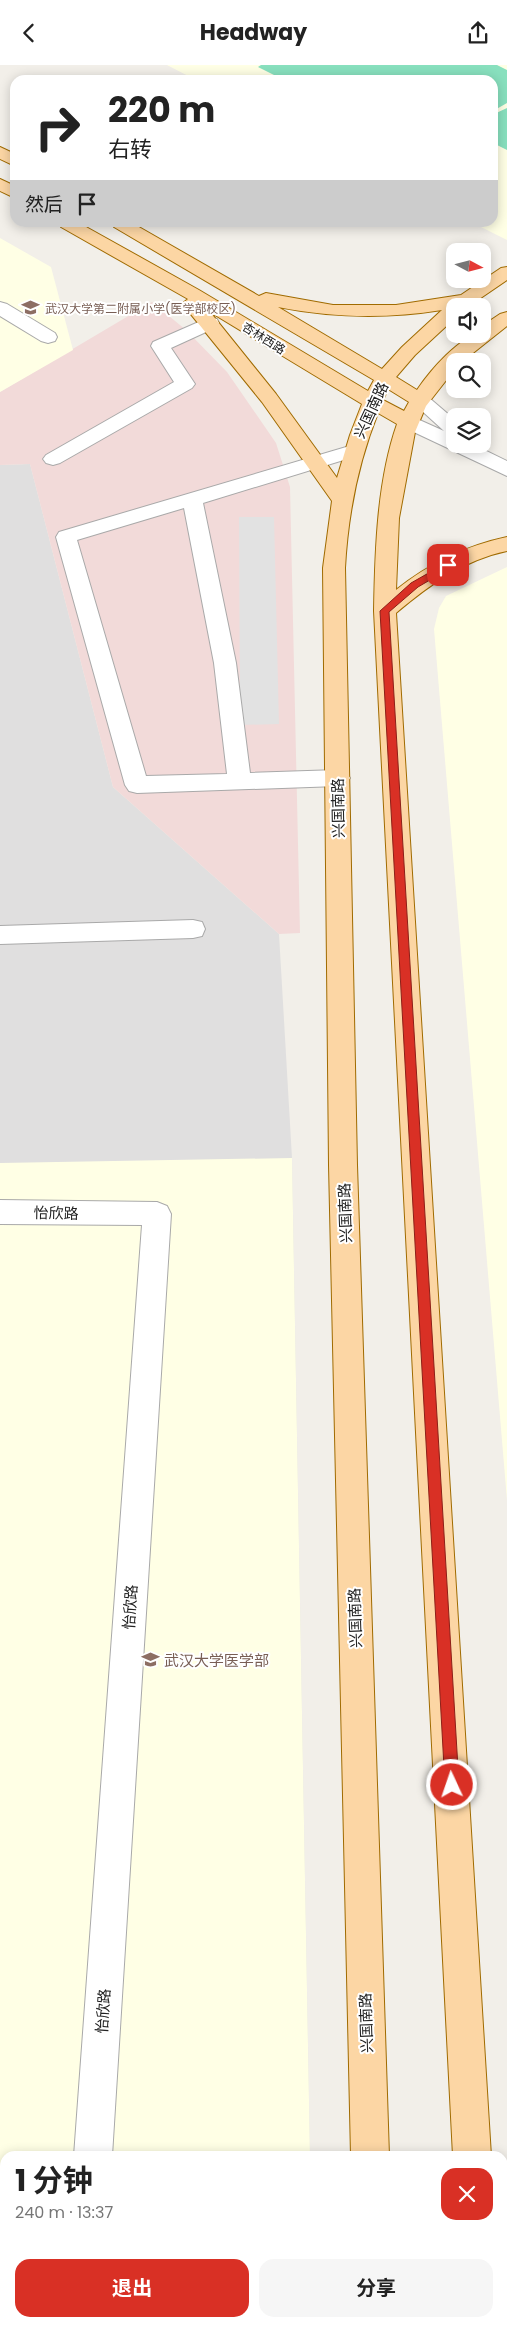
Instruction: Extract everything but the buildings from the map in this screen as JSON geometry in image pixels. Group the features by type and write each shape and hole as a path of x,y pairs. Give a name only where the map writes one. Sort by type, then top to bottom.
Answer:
{"main road":[{"name":"杏林西路","path":"74,227 174,283 302,361 379,390 414,411"},
{"name":"杏林西路","path":"127,227 322,340 379,390 414,411"},
{"name":"兴国南路","path":"469,298 507,272"},
{"path":"174,283 210,323 264,390 340,499"},
{"path":"239,293 301,306 374,312 446,306"},
{"name":"兴国南路","path":"370,2151 343,1165 334,568 340,499 353,451 379,390 428,332 446,316"},
{"path":"472,2151 385,611 387,518 414,411 459,355 485,332 507,318"},
{"path":"385,611 414,585 463,557 481,549 507,544"}],"street":[{"path":"0,308 48,337"},
{"path":"53,459 184,384 160,346 210,323"},
{"path":"414,411 446,426"},
{"path":"414,411 446,437"},
{"path":"338,778 136,785 66,537 353,451"},
{"path":"476,453 507,470"},
{"path":"481,453 486,457"},
{"path":"192,499 225,663 239,781"},
{"path":"0,935 193,929"},
{"name":"怡欣路","path":"0,1212 157,1213 93,2151"}],"shaded area":[{"path":"167,65 507,65 507,240 481,227 498,227 498,75 186,75"},
{"name":"武汉大学第二附属小学(医学部校区)","path":"0,238 51,267 73,350 0,392"},
{"path":"152,302 186,330 227,372 276,443 290,487 300,933 279,934 113,787 30,464 0,465 0,392"},
{"name":"武汉大学医学部","path":"30,464 113,787 279,934 292,1158 310,2151 0,2151 0,465"},
{"path":"239,517 274,517 279,724 240,725"},
{"path":"507,567 507,1500 434,629 439,608 446,596"},
{"name":"武汉大学医学部","path":"292,1158 310,2151 0,2151 0,1163"}],"green space":[{"path":"261,65 497,65 507,70 507,103 498,108 498,75 274,75 258,67"},
{"path":"507,108 507,150 498,146 498,112"}],"place":[{"name":"武汉大学第二附属小学(医学部校区)","path":"31,308"},
{"name":"武汉大学医学部","path":"150,1660"}],"route":[{"path":"448,565 414,585 385,611 452,1785"}]}
